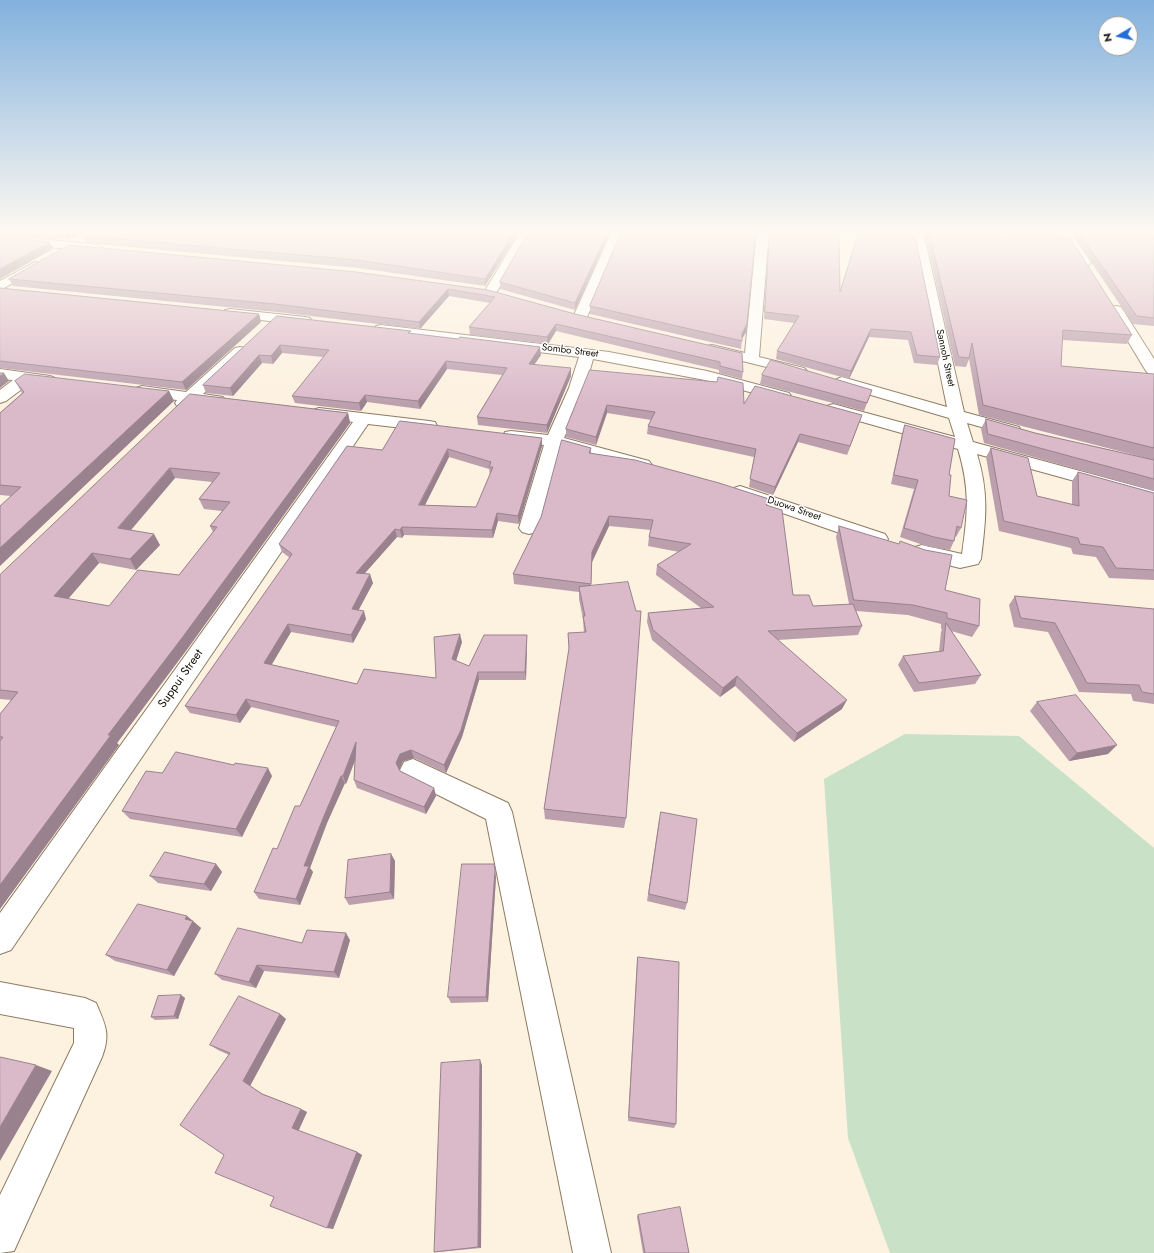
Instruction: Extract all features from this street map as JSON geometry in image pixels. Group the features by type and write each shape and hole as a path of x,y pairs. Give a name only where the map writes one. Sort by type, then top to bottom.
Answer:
{"street":[{"path":"587,289 574,315 595,321"},
{"path":"752,358 758,289"},
{"name":"Sannoh Street","path":"930,289 964,444"},
{"path":"0,290 20,292"},
{"path":"476,290 504,296"},
{"path":"1111,302 1154,371"},
{"path":"216,311 321,322"},
{"path":"173,414 277,317"},
{"name":"Sombo Street","path":"367,327 609,356 652,364 796,399"},
{"path":"698,346 752,358 811,374"},
{"path":"529,528 554,441 577,388 587,354"},
{"path":"0,374 65,383"},
{"path":"0,398 26,378"},
{"path":"826,378 1029,436"},
{"path":"128,390 235,402"},
{"path":"817,404 1154,497"},
{"path":"305,411 444,428"},
{"name":"Suppui Street","path":"0,939 363,419"},
{"path":"499,435 554,441 658,469"},
{"name":"Duowa Street","path":"724,487 901,546 960,562 967,562 971,559 977,517 977,493 972,466 964,444"},
{"path":"413,770 498,812 592,1253"},
{"path":"0,998 85,1014 91,1031 90,1045 0,1237"}],"green space":[{"path":"905,734 1019,736 1154,848 1154,1253 890,1253 848,1138 824,779"}],"building":[{"path":"0,289 15,289 259,314 182,382 0,361"},
{"path":"120,289 448,289 419,322 275,304"},
{"path":"451,289 488,290 575,314 742,353 743,372 720,366 720,362 556,324 547,337 469,327 495,297"},
{"path":"527,289 581,289 575,303"},
{"path":"597,289 750,289 747,324 742,334 742,341 590,306"},
{"path":"766,289 840,289 840,292 841,289 926,289 940,357 917,355 911,332 871,329 851,371 777,351 799,316 765,312"},
{"path":"943,289 1103,289 1132,335 1063,330 1061,366 1154,374 1154,448 983,405 972,343 969,358 959,357"},
{"path":"1119,289 1154,289 1154,318 1137,316"},
{"path":"277,316 411,331 408,333 458,339 460,337 540,347 529,364 571,368 547,425 477,417 507,368 446,361 418,401 365,395 359,403 292,396 329,350 280,345 271,356 259,355 230,388 203,385"},
{"path":"771,360 872,390 867,403 762,375"},
{"path":"590,370 717,382 718,377 743,383 744,404 755,386 862,415 850,446 800,434 775,487 750,479 756,449 648,426 655,412 607,405 596,437 566,429"},
{"path":"25,374 169,391 0,548 0,506 21,487 0,485 0,413 24,392 15,381"},
{"path":"190,394 348,413 182,638 108,735 111,735 0,885 0,741 3,737 0,737 0,714 18,692 0,690 0,575","holes":["170,468 220,473 199,499 230,502 210,526 217,527 179,575 138,570 109,606 54,596 92,553 130,559 154,534 118,528"]},
{"path":"986,419 1035,433 1154,460 1154,479 988,434"},
{"path":"400,421 542,438 518,516 497,513 492,530 402,527 400,530 395,529 356,573 370,574 352,609 364,611 351,635 288,624 264,663 357,684 364,669 436,678 434,637 460,634 452,659 469,666 484,635 527,635 525,672 478,672 461,730 444,765 411,750 400,754 396,763 400,771 434,788 424,807 354,780 356,742 304,866 309,866 296,899 254,892 273,848 277,849 295,806 300,806 339,721 246,699 236,715 185,706 292,554 279,544 347,446 382,450","holes":["448,449 491,462 489,467 493,467 476,507 419,505"]},
{"path":"905,425 955,439 949,475 951,475 949,496 967,500 961,528 957,526 954,541 904,528 918,480 894,475"},
{"path":"562,440 591,448 589,453 635,460 719,483 769,499 766,505 782,510 793,595 809,595 813,606 853,604 862,626 768,631 847,700 797,733 737,676 723,688 653,630 648,613 714,607 657,565 691,544 649,537 653,520 609,516 592,552 591,584 513,574 541,517"},
{"path":"991,448 1028,458 1037,496 1079,506 1078,472 1154,493 1154,570 1116,568 1103,547 1080,544 1078,538 1004,521"},
{"path":"839,526 899,544 900,541 925,550 952,555 945,590 980,599 979,626 947,618 947,613 913,605 854,600"},
{"path":"628,582 636,611 641,611 626,818 544,809 569,648 568,633 586,632 583,616 585,616 579,587"},
{"path":"1015,596 1154,609 1154,694 1142,692 1139,685 1087,683 1055,623 1021,618"},
{"path":"946,623 981,675 919,683 903,656 943,651"},
{"path":"1076,695 1117,745 1077,753 1037,702"},
{"path":"176,752 234,765 235,763 268,768 236,829 122,811 146,771 162,773"},
{"path":"661,812 697,819 687,903 649,894"},
{"path":"165,852 216,864 204,884 150,876"},
{"path":"391,854 390,892 345,898 348,860"},
{"path":"462,864 494,864 495,870 486,997 448,997"},
{"path":"138,904 187,916 185,919 193,921 167,970 106,955"},
{"path":"238,928 302,943 307,930 346,933 334,972 257,965 249,982 215,974"},
{"path":"638,957 679,962 676,1124 629,1117"},
{"path":"181,995 174,1016 151,1017 158,996"},
{"path":"239,996 280,1014 243,1081 262,1094 301,1109 292,1128 357,1152 327,1228 270,1206 274,1197 215,1173 224,1155 180,1125 230,1053 210,1045"},
{"path":"0,1057 36,1065 0,1127"},
{"path":"480,1060 478,1247 434,1252 441,1063"},
{"path":"680,1207 689,1253 645,1253 638,1215"}]}
